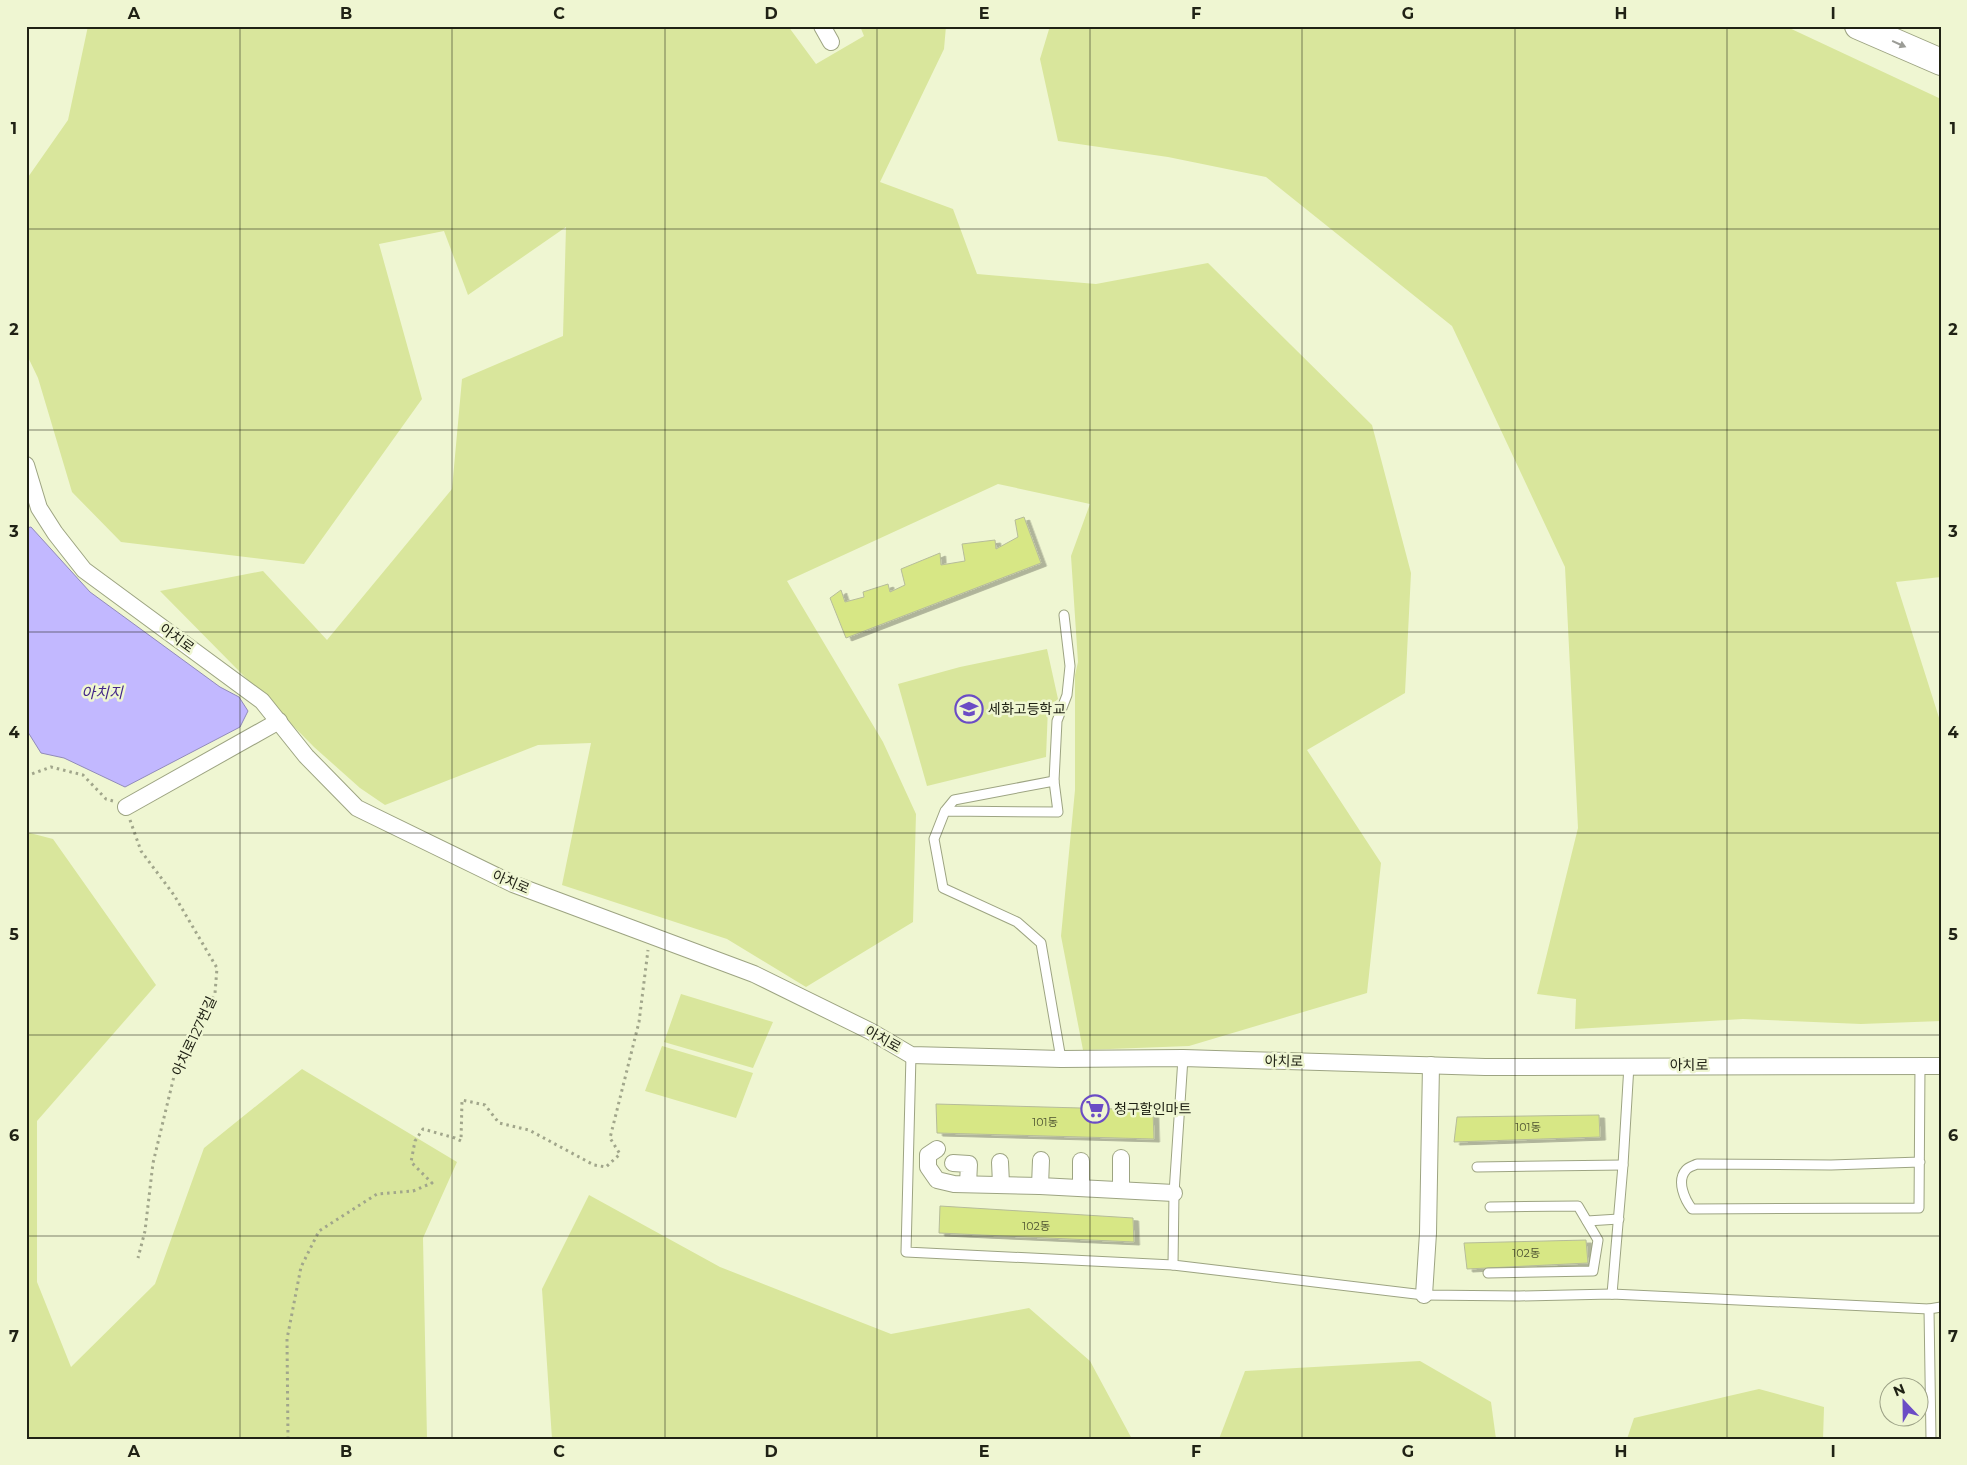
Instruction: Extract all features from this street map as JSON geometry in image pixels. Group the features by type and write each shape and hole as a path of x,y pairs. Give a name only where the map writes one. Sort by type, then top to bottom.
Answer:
{"main road":[{"path":"1858,26 1941,62"}],"street":[{"path":"822,26 831,42"},
{"name":"아치로","path":"26,464 39,508 55,533 84,570 262,700 306,756 358,808 513,884 754,974 870,1031 911,1055 1061,1059 1183,1058 1486,1067 1629,1065 1941,1066"},
{"path":"126,807 278,721"},
{"path":"1424,1295 1428,1233 1431,1065"},
{"path":"937,1149 928,1155 928,1167 937,1180 954,1184 1001,1184 1174,1193"},
{"path":"1121,1158 1121,1190"},
{"path":"1040,1186 1041,1160"},
{"path":"1081,1161 1081,1188"},
{"path":"1000,1162 1001,1184"},
{"path":"952,1163 969,1164 968,1184"}],"lane":[{"path":"945,811 1058,812 1054,781 1057,721 1067,696 1070,666 1064,615"},
{"path":"1054,781 954,800 945,811 934,839 943,888 1017,922 1041,943 1061,1059"},
{"path":"911,1055 906,1252 1173,1265 1424,1295 1519,1296 1612,1294 1929,1309 1941,1307"},
{"path":"1173,1265 1174,1193 1183,1058"},
{"path":"1612,1294 1629,1065"},
{"path":"1920,1066 1920,1162 1919,1208 1692,1210 1685,1201 1682,1190 1683,1176 1687,1169 1697,1164 1831,1165 1920,1162"},
{"path":"1477,1168 1623,1165"},
{"path":"1488,1273 1593,1271 1598,1240 1578,1206 1490,1207"},
{"path":"1587,1221 1618,1219"},
{"path":"1929,1309 1931,1439"}],"path":[{"path":"26,776 51,767 83,775 106,798 126,807"},
{"name":"아치로127번길","path":"126,807 141,851 174,895 217,968 215,993 176,1068 152,1163 145,1231 138,1258"},
{"path":"288,1439 287,1339 301,1267 319,1231 356,1206 377,1194 413,1191 432,1183 412,1162 415,1141 423,1129 461,1141 462,1100 486,1105 499,1123 529,1130 594,1165 606,1167 620,1154 610,1138 639,1022 650,935"}],"green space":[{"path":"88,26 788,26 816,64 864,36 860,26 946,26 944,49 880,182 953,209 977,274 1096,284 1208,263 1372,425 1411,573 1405,693 1307,750 1381,863 1367,993 1189,1046 1083,1050 1061,936 1075,790 1075,675 1078,662 1071,556 1090,504 998,484 787,581 883,742 916,814 913,922 806,987 727,939 562,885 591,743 538,745 385,805 360,788 314,747 160,591 263,571 327,640 452,489 462,379 563,336 566,227 468,295 444,231 379,244 422,399 304,564 121,542 72,492 38,378 26,353 26,180 68,120"},
{"path":"1050,26 1785,26 1941,99 1941,577 1896,582 1941,724 1941,1021 1861,1024 1743,1019 1575,1029 1576,999 1537,994 1578,828 1565,567 1452,326 1266,177 1168,157 1058,141 1040,59"},
{"path":"1047,649 1058,699 1048,708 1046,757 927,786 898,684 960,667"},
{"path":"26,832 53,839 156,985 37,1121 37,1282 71,1367 155,1284 204,1148 302,1069 457,1162 423,1238 427,1439 26,1439"},
{"path":"681,994 773,1022 753,1068 664,1042"},
{"path":"662,1046 753,1073 736,1118 645,1091"},
{"path":"589,1195 720,1267 891,1334 1029,1308 1090,1361 1132,1439 552,1439 542,1289"},
{"path":"1420,1361 1491,1402 1496,1439 1219,1439 1245,1371"},
{"path":"1759,1389 1824,1407 1823,1439 1627,1439 1634,1418"}],"water":[{"name":"아치지","path":"31,527 90,592 220,687 239,697 248,711 240,727 125,787 64,758 41,753 26,729 26,528"}],"building":[{"path":"1024,517 1041,563 846,638 830,598 841,590 845,602 864,597 863,592 888,584 890,592 905,585 901,569 940,553 941,565 965,561 962,544 995,540 996,549 1018,537 1015,520"},
{"path":"936,1104 1153,1110 1154,1139 937,1133"},
{"path":"1599,1115 1600,1137 1454,1142 1457,1117"},
{"path":"940,1206 1133,1218 1134,1242 939,1233"},
{"path":"1586,1240 1588,1263 1467,1269 1464,1243"}],"place":[{"name":"세화고등학교","path":"969,709"},
{"name":"청구할인마트","path":"1095,1109"}]}
